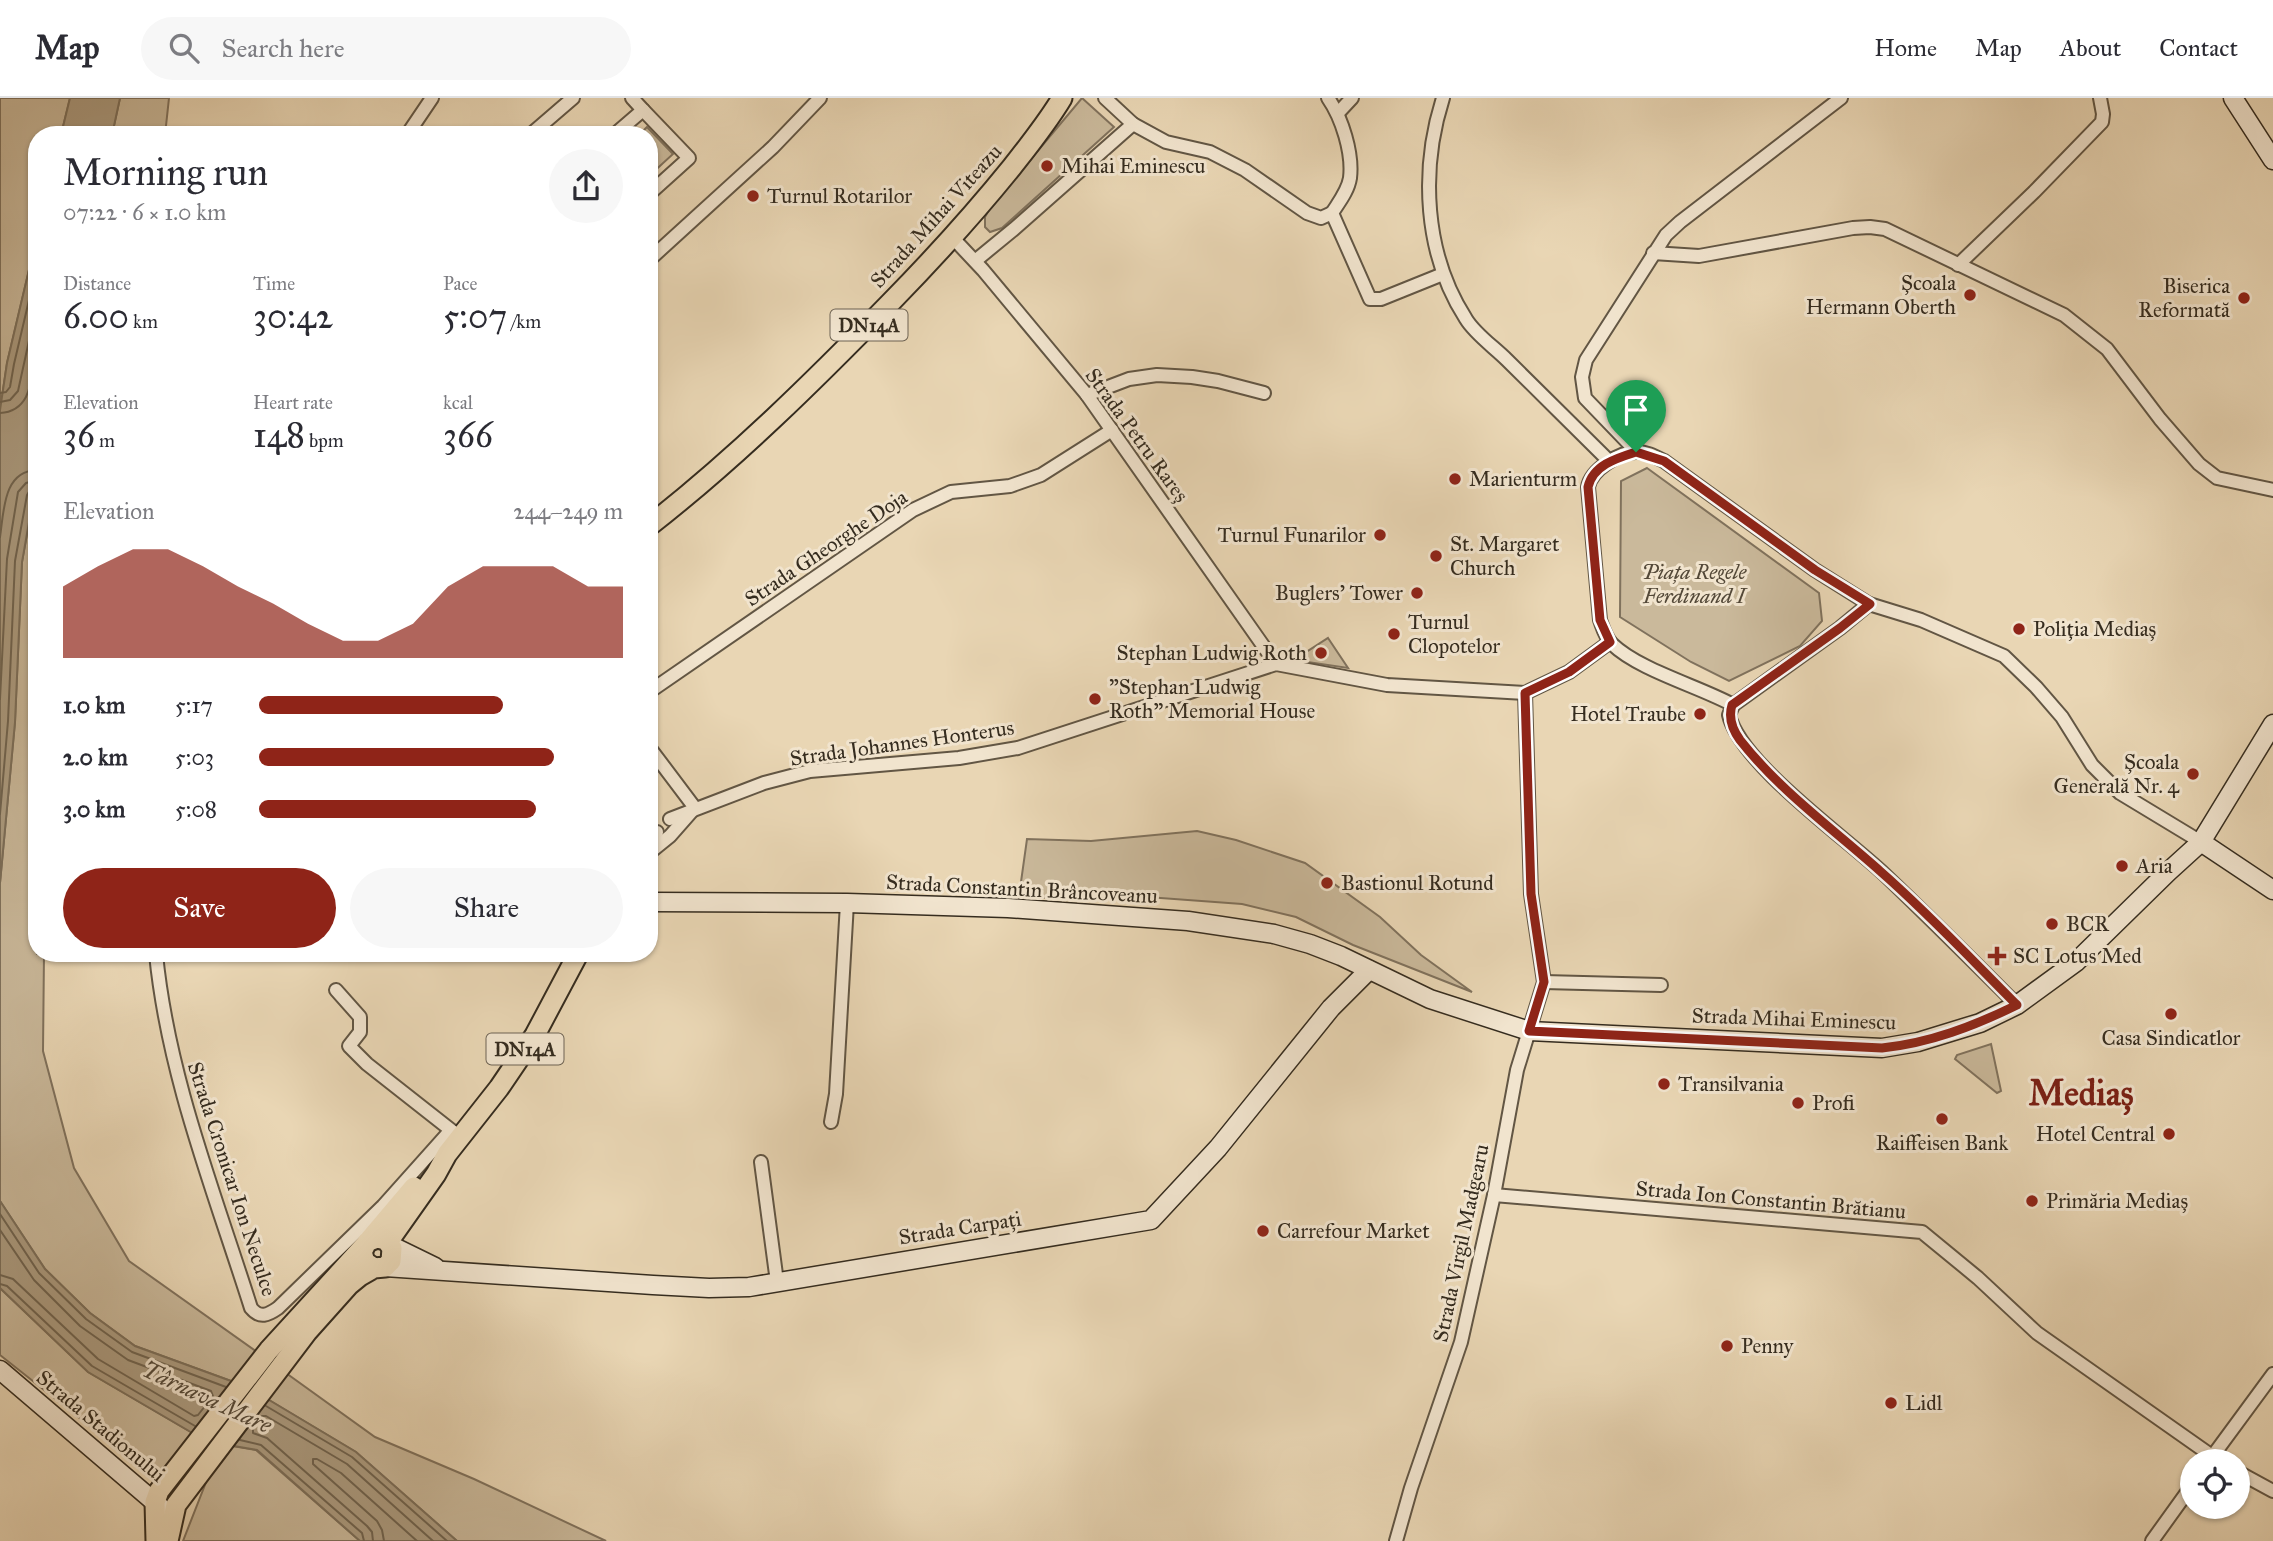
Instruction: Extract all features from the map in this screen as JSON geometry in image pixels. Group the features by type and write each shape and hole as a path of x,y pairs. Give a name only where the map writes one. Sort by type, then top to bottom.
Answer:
{"main road":[{"name":"Strada Mihai Viteazu","path":"658,519 743,448 845,349 953,238 1049,119 1062,98"},
{"path":"2232,98 2273,160"},
{"name":"Strada Mihai Eminescu","path":"1370,970 1430,999 1529,1031 1882,1048 1901,1046 1965,1029 2017,1005 2076,962 2201,842 2273,724"},
{"path":"2201,842 2273,890"},
{"name":"Strada Constantin Brâncoveanu","path":"658,900 1008,908 1188,921 1274,934 1310,944 1370,970"},
{"name":"DN14A","path":"157,1497 276,1356 436,1174 455,1133 499,1088 535,1035 574,962"},
{"name":"Strada Carpați","path":"379,1267 709,1288 749,1287 1151,1220 1218,1148 1331,1008 1370,970"},
{"path":"378,1243 392,1257 379,1267 365,1262 362,1252 378,1243"},
{"name":"Strada Carpați","path":"378,1243 444,1272"},
{"name":"DN14A","path":"168,1541 174,1511 276,1356 360,1276 379,1267"},
{"name":"Strada Stadionului","path":"0,1370 174,1511"},
{"path":"156,1541 157,1497"}],"street":[{"path":"413,126 432,98"},
{"path":"540,126 573,98"},
{"path":"632,98 689,158 658,186"},
{"path":"658,252 773,147 820,98"},
{"path":"1105,98 1133,124 1166,142 1210,152 1245,170 1307,213 1321,219 1332,213 1350,178 1348,147 1338,113 1328,98"},
{"path":"1338,113 1352,98"},
{"path":"1443,98 1431,149 1429,176 1429,207 1443,274 1466,320 1609,461"},
{"path":"1841,98 1666,235 1586,360 1583,377 1585,398 1636,452 1664,461 1815,570 1870,604 1921,620 2004,656 2053,707 2092,765 2120,793 2201,842"},
{"path":"1958,265 2102,122 2100,98"},
{"path":"624,126 643,110"},
{"path":"975,261 1133,124"},
{"path":"1332,213 1370,299 1381,299 1443,274"},
{"path":"1653,253 1699,256 1870,227 1885,229 2064,315 2107,349 2160,419 2199,464 2217,478 2273,491"},
{"name":"Strada Petru Rareș","path":"953,238 1087,395 1276,664"},
{"path":"1087,395 1129,379 1157,375 1218,381 1264,394"},
{"name":"Strada Gheorghe Doja","path":"658,686 913,510 951,492 1010,486 1041,475 1112,430"},
{"path":"1636,452 1609,461 1593,474 1588,487 1600,620 1610,642 1629,657 1732,705"},
{"path":"1870,604 1732,705 1730,715 1739,738 1769,772 1882,873 2017,1005"},
{"path":"1610,642 1569,672 1525,693 1531,894 1544,982 1661,985"},
{"name":"Strada Johannes Honterus","path":"670,819 764,783 810,771 959,758 1017,748 1276,664 1387,685 1525,693"},
{"path":"658,759 695,808"},
{"name":"Strada Johannes Honterus","path":"658,846 695,808"},
{"path":"831,1122 836,1094 847,904"},
{"name":"Strada Cronicar Ion Neculce","path":"157,962 163,1007 184,1103 251,1308 258,1314 268,1314 278,1308 455,1133"},
{"name":"Strada Virgil Madgearu","path":"1396,1541 1411,1488 1461,1342 1494,1195 1514,1082 1544,982"},
{"path":"336,990 360,1017 359,1032 349,1046 367,1064 455,1133"},
{"path":"761,1162 778,1282"},
{"name":"Strada Ion Constantin Brătianu","path":"1494,1195 1922,1232 1961,1263 2037,1333 2198,1449"},
{"path":"2221,1449 2273,1374"},
{"path":"2250,1479 2273,1491"},
{"path":"2152,1541 2180,1502"}],"green space":[{"path":"0,98 70,98 63,126 28,126 28,274 7,363 0,410"},
{"path":"120,98 169,98 166,126 114,126"},
{"path":"1082,98 1114,127 1002,228 990,232 985,227 985,217 990,208"},
{"path":"658,138 673,154 658,168"},
{"name":"Piața Regele Ferdinand I","path":"1647,468 1819,593 1822,621 1800,646 1729,681 1691,662 1620,617 1621,481"},
{"path":"28,528 28,962 44,962 43,1051 74,1168 129,1261 264,1357 242,1385 135,1346 90,1313 45,1269 0,1201 0,883 15,722 22,562"},
{"path":"1328,638 1348,668 1294,660"},
{"path":"1197,831 1236,840 1305,863 1380,917 1421,955 1472,992 1353,945 1296,917 1242,904 1066,891 1063,899 1019,896 1027,839 1091,841"},
{"path":"1991,1044 2001,1091 1997,1093 1955,1059 1957,1055"},
{"path":"0,1288 88,1372 201,1438 154,1477 0,1355"},
{"path":"279,1368 375,1437 474,1479 606,1541 457,1541 356,1452 259,1394"},
{"path":"221,1444 256,1450 360,1541 183,1541"}],"water":[{"path":"70,98 120,98 114,126 63,126"},
{"path":"28,274 28,528 22,562 15,722 0,883 0,410 7,363"},
{"name":"Târnava Mare","path":"0,1201 45,1269 90,1313 135,1346 242,1385 201,1438 88,1372 0,1288"},
{"path":"259,1394 356,1452 457,1541 360,1541 257,1450 222,1444"}],"place":[{"name":"Mihai Eminescu","path":"1047,166"},
{"name":"Turnul Rotarilor","path":"753,196"},
{"name":"Școala Hermann Oberth","path":"1970,295"},
{"name":"Biserica Reformată","path":"2244,298"},
{"name":"Marienturm","path":"1455,479"},
{"name":"Turnul Funarilor","path":"1380,535"},
{"name":"St. Margaret Church","path":"1436,556"},
{"name":"Buglers' Tower","path":"1417,593"},
{"name":"Poliția Mediaș","path":"2019,629"},
{"name":"Turnul Clopotelor","path":"1394,634"},
{"name":"Stephan Ludwig Roth","path":"1321,653"},
{"name":"\"Stephan Ludwig Roth\" Memorial House","path":"1095,699"},
{"name":"Hotel Traube","path":"1700,714"},
{"name":"Școala Generală Nr. 4","path":"2193,774"},
{"name":"Aria","path":"2122,866"},
{"name":"Bastionul Rotund","path":"1327,883"},
{"name":"BCR","path":"2052,924"},
{"name":"SC Lotus Med","path":"1997,956"},
{"name":"Casa Sindicatlor","path":"2171,1014"},
{"name":"Transilvania","path":"1664,1084"},
{"name":"Profi","path":"1798,1103"},
{"name":"Raiffeisen Bank","path":"1942,1119"},
{"name":"Hotel Central","path":"2169,1134"},
{"name":"Primăria Mediaș","path":"2032,1201"},
{"name":"Carrefour Market","path":"1263,1231"},
{"name":"Penny","path":"1727,1346"},
{"name":"Lidl","path":"1891,1403"}],"district":[{"name":"Mediaș","path":"2081,1093"}],"route":[{"path":"1636,452 1664,461 1815,570 1870,604 1732,705 1732,724 1739,738 1769,772 1882,873 2017,1005 1965,1029 1901,1046 1882,1048 1529,1031 1544,982 1531,894 1525,693 1569,672 1610,642 1600,620 1588,487 1593,474 1609,461 1636,452"}]}
